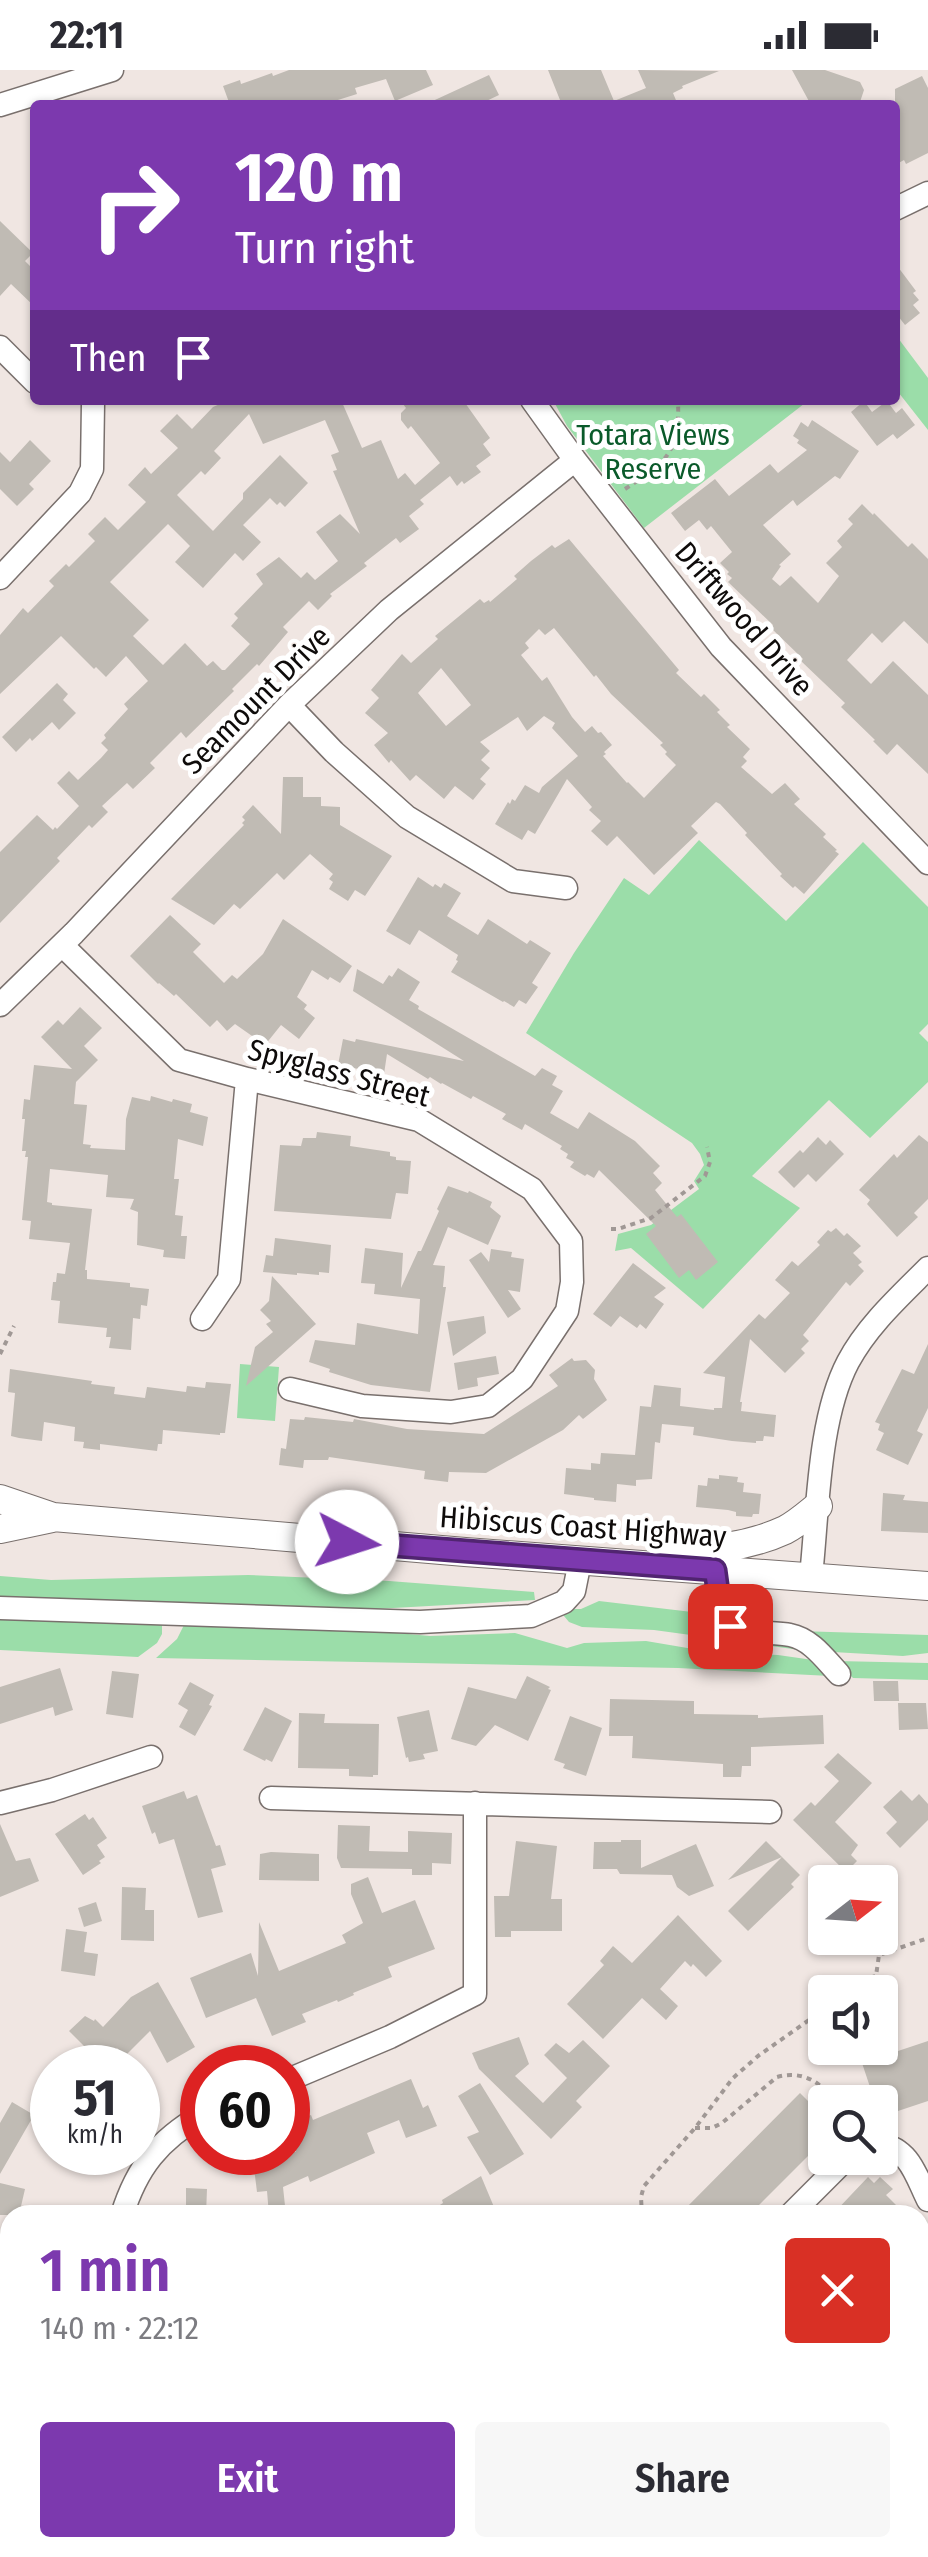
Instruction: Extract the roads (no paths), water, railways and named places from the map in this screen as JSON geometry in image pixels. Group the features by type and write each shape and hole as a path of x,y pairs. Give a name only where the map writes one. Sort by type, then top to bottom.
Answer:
{"main road":[{"name":"Hibiscus Coast Highway","path":"0,1499 53,1518 928,1586"},
{"path":"619,1564 654,1550 708,1551 772,1534 787,1529 818,1506"},
{"name":"Hibiscus Coast Highway","path":"0,1529 53,1518"}],"street":[{"path":"0,106 112,70"},
{"path":"900,207 928,194"},
{"path":"0,347 30,377"},
{"path":"0,578 80,492 92,469 89,405"},
{"name":"Driftwood Drive","path":"536,405 721,647 928,863"},
{"name":"Seamount Drive","path":"0,1005 290,705 389,610 575,460"},
{"path":"290,705 334,752 407,817 513,881 566,888"},
{"name":"Spyglass Street","path":"62,945 179,1060 419,1120 532,1188 571,1241 567,1311 522,1378 488,1406 451,1412 362,1406 290,1389"},
{"path":"202,1319 229,1279 247,1079"},
{"path":"812,1576 826,1437 836,1393 848,1363 878,1319 928,1268"},
{"path":"0,1608 420,1622 531,1616 564,1602 574,1591 580,1561"},
{"path":"715,1570 721,1614 730,1626 792,1635 808,1642 839,1674"},
{"path":"0,1802 151,1757"},
{"path":"271,1798 770,1812"},
{"path":"310,2071 390,2037 475,1994 475,1804"},
{"path":"125,2205 142,2168 158,2147 180,2131"},
{"path":"898,2150 928,2200"},
{"path":"800,2205 830,2175"}],"park label":[{"name":"Totara Views Reserve","path":"653,452"}]}
